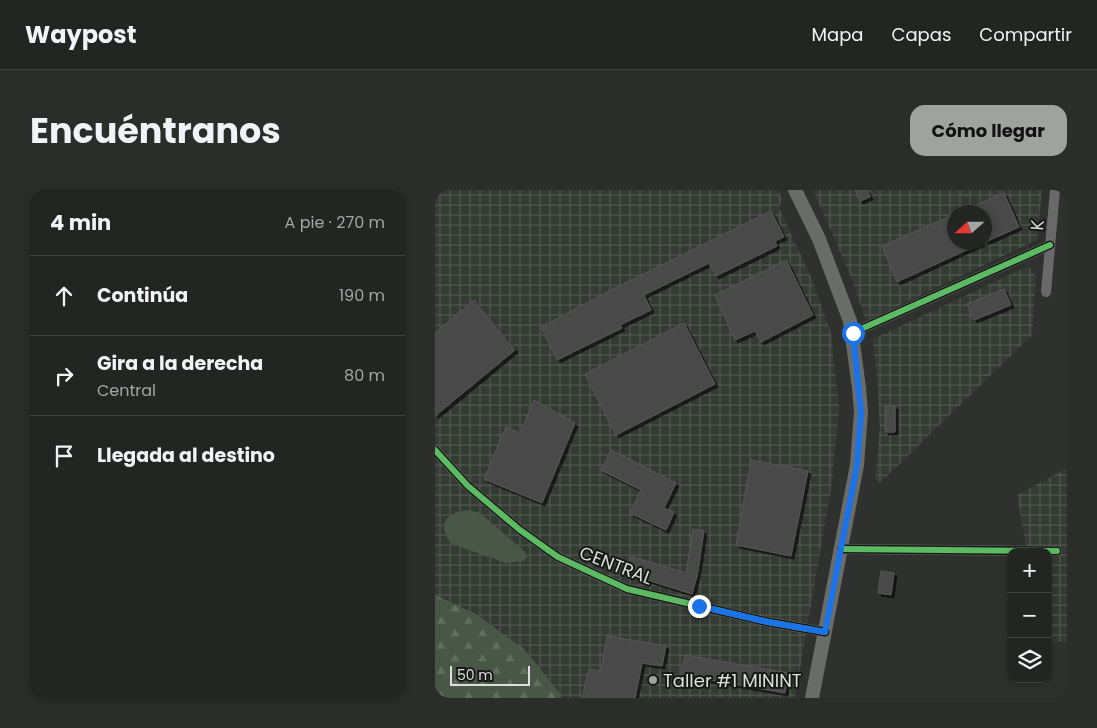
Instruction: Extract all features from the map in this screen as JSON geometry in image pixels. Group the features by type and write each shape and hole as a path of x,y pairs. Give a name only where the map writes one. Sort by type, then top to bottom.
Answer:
{"main road":[{"path":"795,190 837,282 853,333 861,412 857,465 812,698"}],"street":[{"name":"K","path":"1046,292 1055,190"},
{"path":"853,333 1050,245"},
{"name":"CENTRAL","path":"435,450 468,486 520,530 558,558 627,589 768,622 825,632"},
{"path":"842,549 1057,551"}],"shaded area":[{"path":"435,190 778,190 782,199 779,208 811,277 831,333 839,408 832,482 795,698 435,698"},
{"path":"813,190 1042,190 1037,240 866,321 852,279"},
{"path":"1028,266 1034,271 1036,279 1032,335 880,483 875,479 880,428 873,339"},
{"path":"1067,468 1067,642 1052,642 1052,548 1026,548 1017,495"}],"green space":[{"path":"469,510 480,513 524,551 527,556 524,561 506,563 452,544 446,536 444,528 446,519 456,512"},
{"path":"435,595 476,614 525,650 561,695 561,698 435,698"}],"building":[{"path":"855,190 867,190 870,197 860,201"},
{"path":"1004,193 1019,227 992,239 992,205 976,205"},
{"path":"771,211 784,237 775,241 777,246 716,276 709,263 644,295 651,310 620,325 622,328 557,360 541,327 613,289"},
{"path":"947,218 947,250 967,250 897,282 882,246"},
{"path":"786,260 813,315 761,342 755,331 735,340 715,295"},
{"path":"1004,289 1011,305 974,320 967,304"},
{"path":"474,300 515,350 435,416 435,333"},
{"path":"684,323 715,384 616,435 585,374"},
{"path":"534,400 575,423 542,503 484,479 506,427 520,433"},
{"path":"885,406 895,406 895,432 885,432"},
{"path":"611,450 676,483 664,508 674,512 666,530 630,513 641,490 601,470"},
{"path":"751,460 808,471 791,556 736,545"},
{"path":"693,529 704,531 697,576 692,594 625,573 630,556 686,573"},
{"path":"881,571 894,573 891,595 878,593"},
{"path":"607,636 666,646 662,666 642,663 635,698 582,698 589,669 601,671"},
{"path":"685,655 788,673 785,693 681,675"}],"cycle path":[{"path":"852,333 1050,245"},
{"path":"435,450 468,486 520,530 558,557 627,589 768,622 825,632"},
{"path":"842,549 1057,551"}],"place":[{"name":"Taller #1 MININT","path":"653,680"}],"route":[{"path":"699,606 768,622 825,632 857,465 861,412 853,333"}]}
